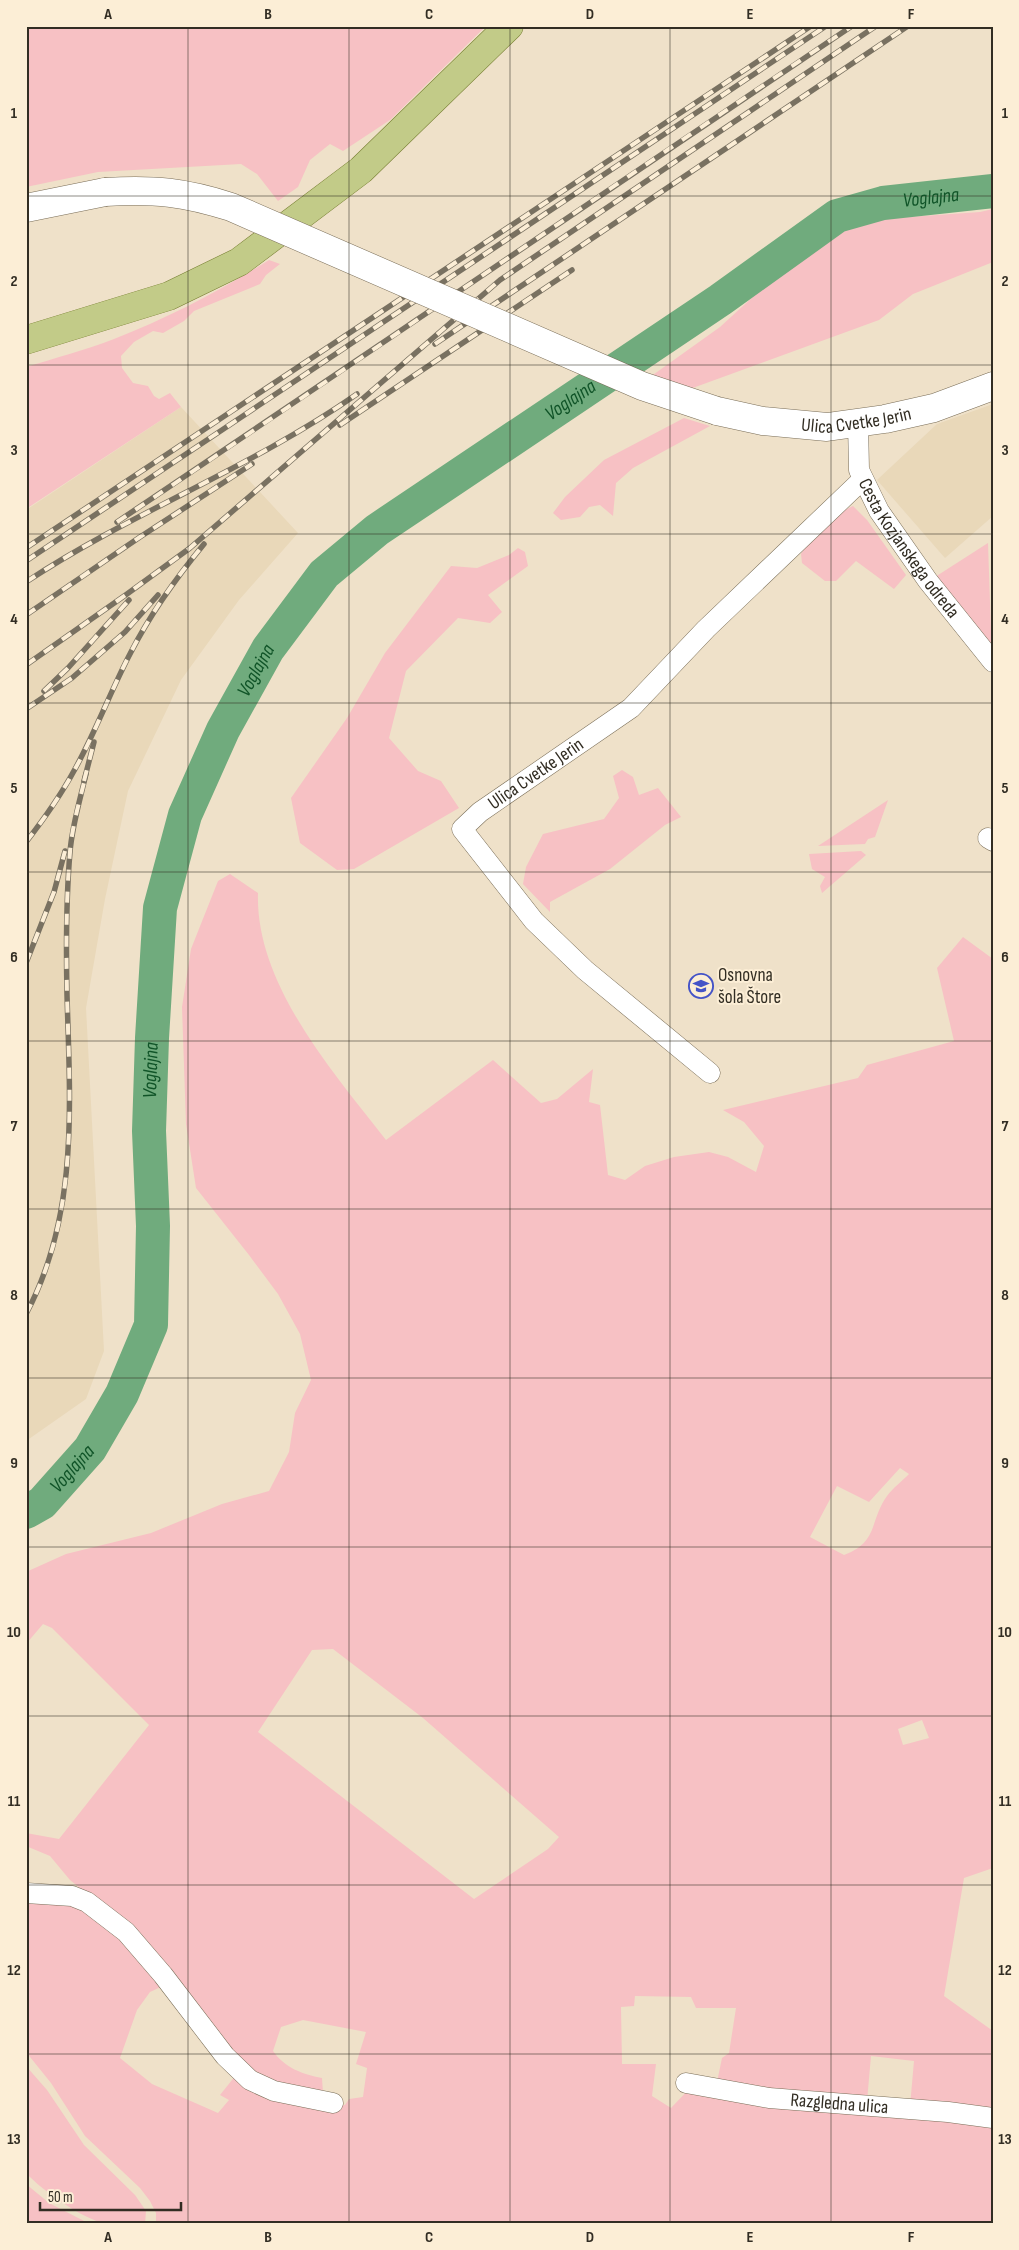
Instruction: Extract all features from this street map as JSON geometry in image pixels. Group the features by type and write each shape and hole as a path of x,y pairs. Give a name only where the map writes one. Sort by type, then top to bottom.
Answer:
{"main road":[{"path":"26,340 113,315 169,296 239,262 361,170 509,26"}],"street":[{"name":"Ulica Cvetke Jerin","path":"26,208 106,192 159,190 206,199 231,208 642,386 717,411 763,421 828,426 885,419 934,408 993,386"},
{"name":"Cesta Kozjanskega odreda","path":"858,422 859,470 879,511 928,581 993,662"},
{"name":"Ulica Cvetke Jerin","path":"710,1073 584,970 534,921 462,829 480,812 630,708 706,630 863,479"},
{"path":"26,1893 72,1896 87,1902 126,1932 164,1975 225,2056 250,2080 274,2090 333,2103"},
{"name":"Razgledna ulica","path":"686,2082 769,2098 948,2112 993,2118"}],"shaded area":[{"path":"26,26 486,26 390,120 343,151 330,144 310,160 298,187 278,201 257,174 241,164 98,172 26,187"},
{"path":"993,209 993,262 913,294 879,320 690,389 650,377 720,327 756,294 777,271 815,244 852,225 880,219 980,212"},
{"path":"269,260 280,264 266,275 260,284 194,311 184,321 163,333 153,331 134,342 121,356 122,368 133,383 148,386 154,396 159,399 170,393 181,407 26,509 26,367 103,343 134,331 213,293"},
{"path":"993,404 993,516 945,558 877,480 937,424"},
{"path":"181,407 298,533 239,600 181,680 128,791 105,899 86,1008 104,1351 86,1399 26,1441 26,510"},
{"path":"684,418 710,426 633,468 616,483 613,516 600,505 589,507 580,517 561,520 553,513 565,497 604,460"},
{"path":"853,506 867,520 906,575 894,589 856,561 836,581 825,581 802,563 801,554 817,532 830,520"},
{"path":"988,543 992,661 935,577"},
{"path":"518,548 525,552 528,566 488,595 502,612 490,623 458,618 406,671 389,738 418,771 441,781 459,808 354,869 337,870 300,843 291,798 347,718 385,653 451,566 477,568 509,555"},
{"path":"622,770 633,777 639,795 658,788 681,817 665,825 610,869 550,902 550,912 523,884 526,867 543,834 604,819 619,798 613,776"},
{"path":"888,800 875,837 868,839 865,844 818,846"},
{"path":"861,851 866,855 822,893 820,886 825,877 812,869 809,854"},
{"path":"230,874 258,893 260,927 269,960 283,993 321,1056 386,1140 493,1060 541,1103 557,1099 593,1069 589,1102 600,1105 608,1175 625,1180 645,1166 674,1157 709,1152 728,1157 756,1172 764,1146 744,1122 723,1110 858,1078 867,1065 954,1041 937,968 963,937 993,959 993,1868 964,1878 944,1996 993,2031 993,2114 910,2106 914,2061 871,2056 867,2101 717,2082 722,2058 729,2053 736,2008 696,2008 691,1997 635,1996 634,2006 621,2007 622,2064 656,2064 652,2096 671,2108 692,2086 993,2121 993,2224 156,2224 156,2213 150,2201 140,2188 85,2136 51,2083 26,2052 26,1897 84,1905 119,1932 163,1986 150,1992 137,2010 120,2058 152,2084 218,2113 229,2100 220,2095 236,2075 316,2105 345,2105 349,2099 363,2097 367,2068 356,2064 366,2032 303,2020 281,2027 273,2051 283,2062 294,2069 322,2078 323,2093 263,2080 217,2036 128,1927 70,1880 50,1856 26,1846 26,1833 59,1839 149,1725 52,1628 43,1624 26,1644 26,1572 66,1554 151,1533 222,1504 269,1491 289,1452 295,1413 311,1380 300,1334 278,1294 196,1188 186,1124 182,1007 191,949 218,881","holes":["900,1468 909,1474 895,1487 881,1505 872,1530 863,1544 844,1555 810,1537 837,1486 869,1502","333,1649 423,1718 559,1837 548,1849 474,1899 258,1732 312,1650","922,1720 929,1738 903,1745 898,1729"]},
{"path":"26,2066 47,2090 84,2145 135,2195 146,2211 145,2224 110,2225 96,2221 63,2203 42,2188 26,2173"},
{"path":"26,2184 49,2203 90,2224 26,2224"}],"waterway":[{"name":"Voglajna","path":"26,1512 42,1503 90,1449 122,1394 151,1325 153,1226 149,1131 152,1038 160,908 185,815 223,730 268,649 324,574 377,530 720,300 837,216 883,203 993,191"}],"railway":[{"path":"26,548 811,26"},
{"path":"26,561 826,26"},
{"path":"117,522 852,26"},
{"path":"26,665 190,548 500,280 876,26"},
{"path":"435,344 908,26"},
{"path":"340,425 572,270"},
{"path":"26,582 108,533 276,444 357,394"},
{"path":"26,615 140,537 252,464"},
{"path":"26,842 52,807 75,769 124,666 147,623 174,583 204,544"},
{"path":"26,709 72,678 125,632 158,595"},
{"path":"44,691 68,668 129,600"},
{"path":"84,781 94,742"},
{"path":"26,1314 43,1276 55,1238 68,1158 69,1076 66,959 68,888 72,832 86,774"},
{"path":"26,963 54,892 65,851"}],"place":[{"name":"Osnovna šola Štore","path":"701,986"}]}
